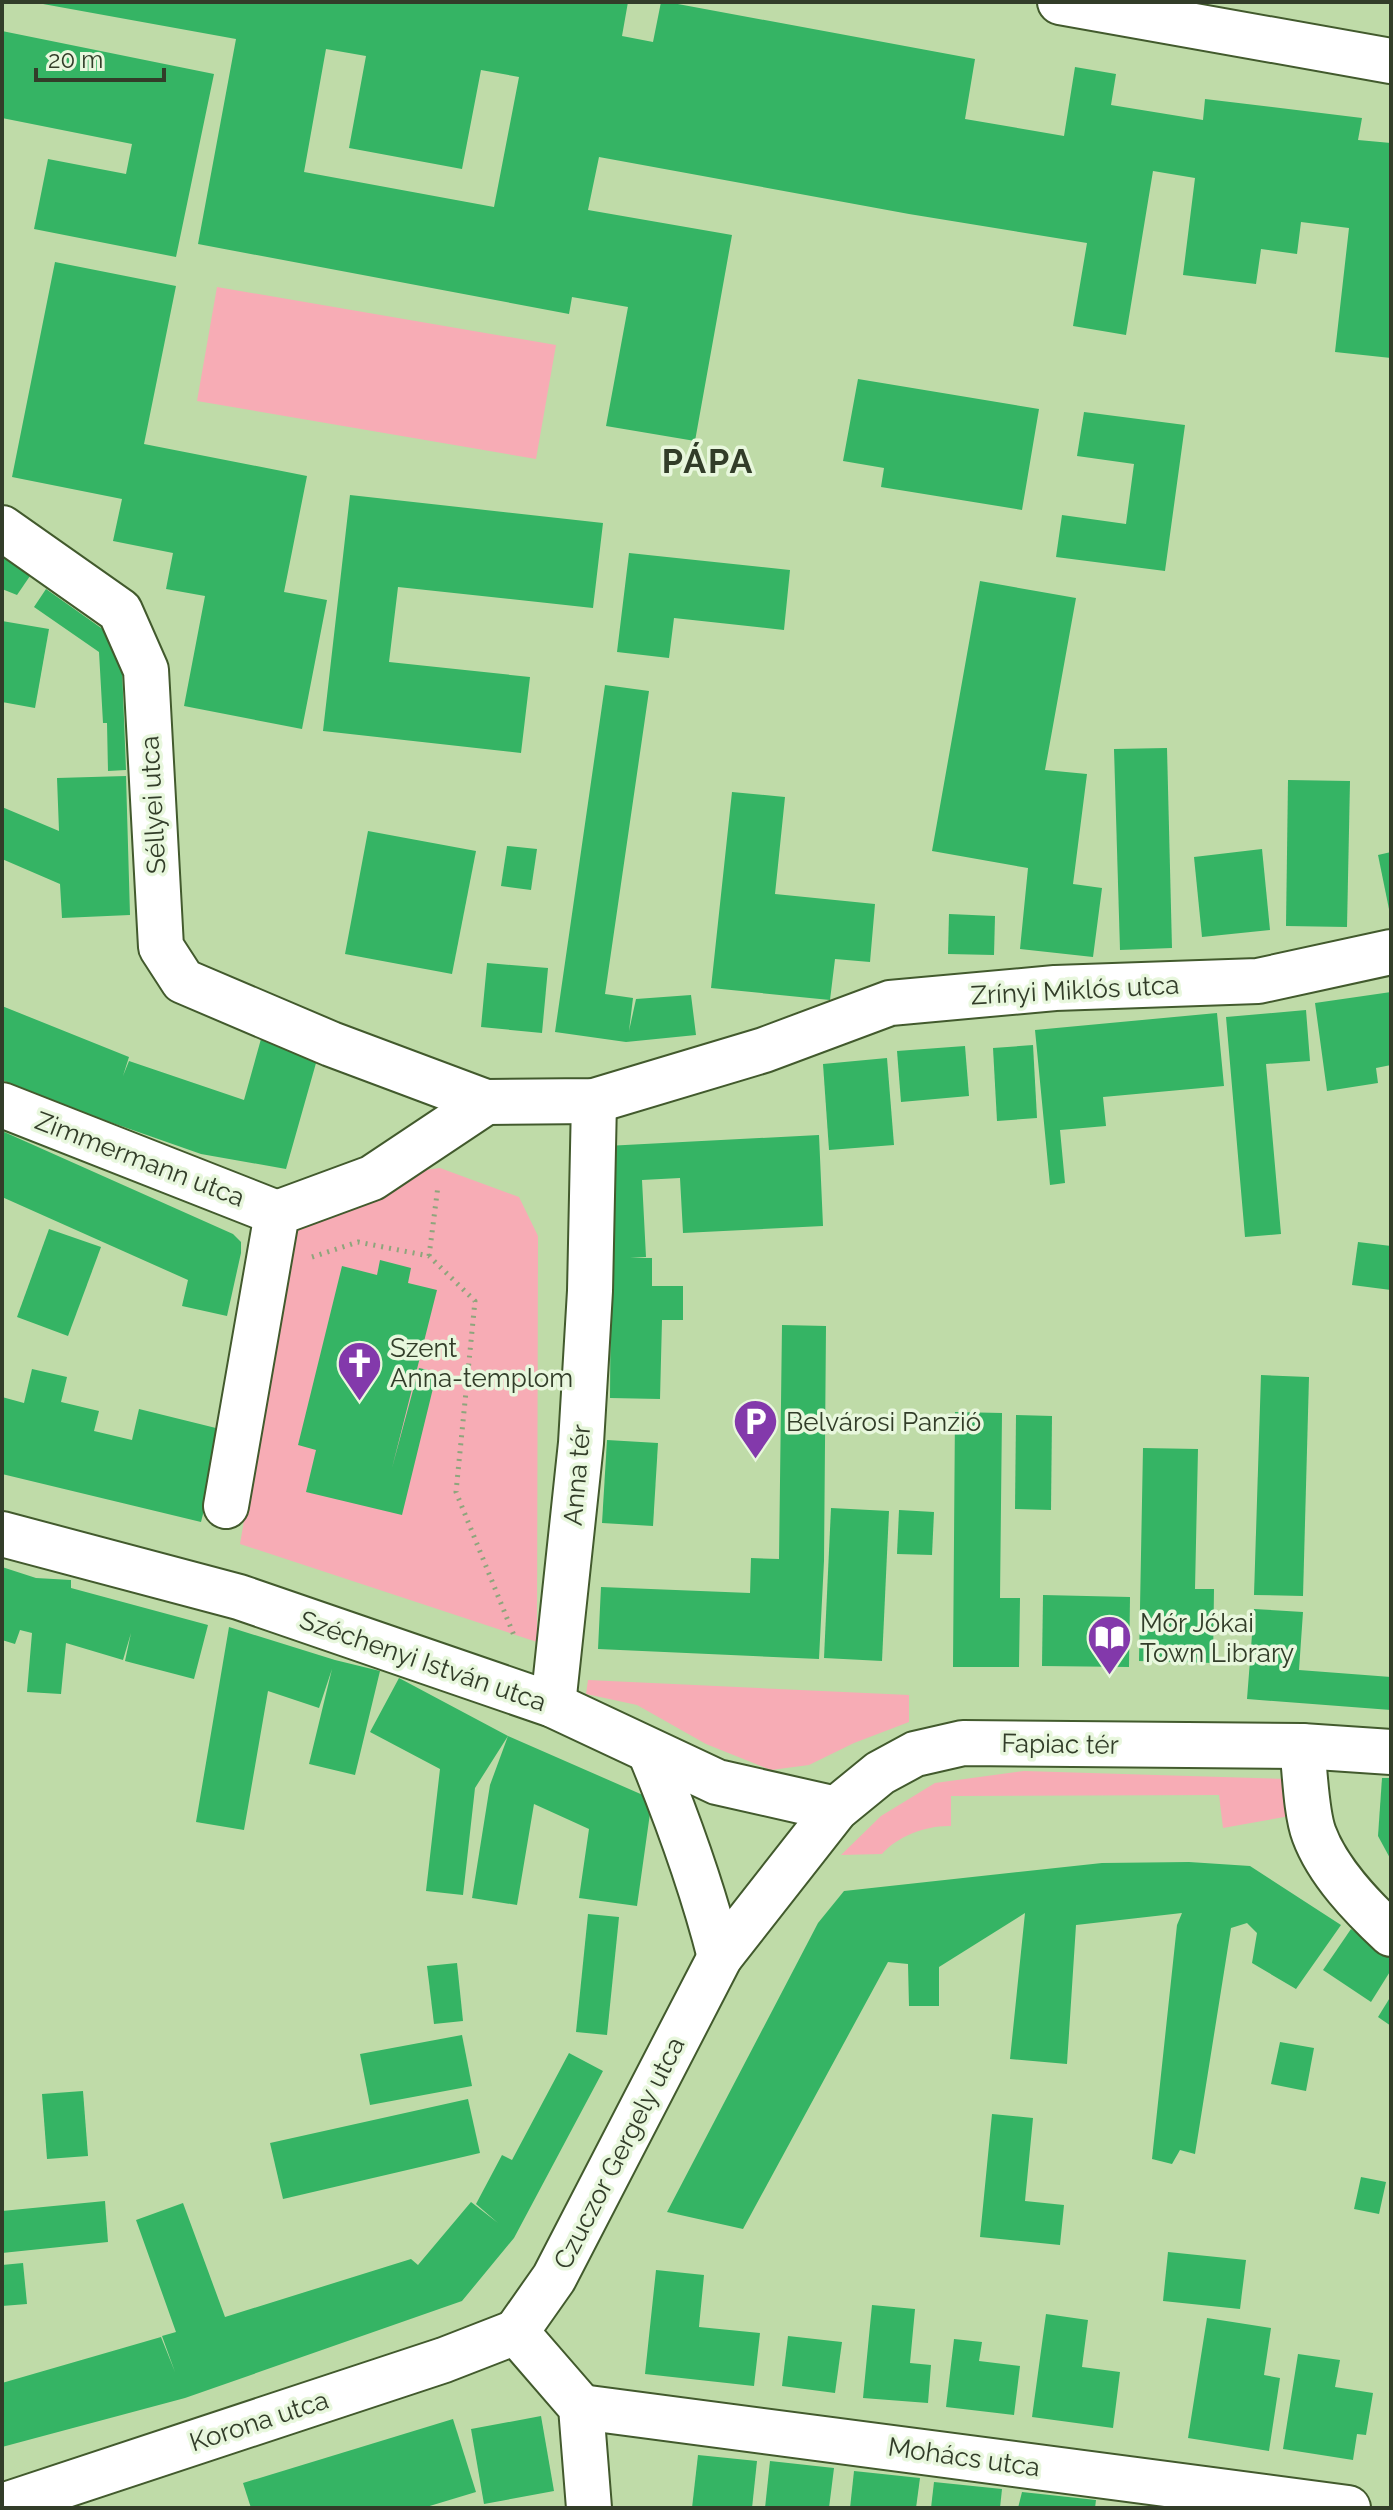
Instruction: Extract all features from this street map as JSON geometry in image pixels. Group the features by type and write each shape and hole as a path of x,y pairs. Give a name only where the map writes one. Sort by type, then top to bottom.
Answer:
{"street":[{"path":"1060,2 1391,61"},
{"name":"Séllyei utca","path":"2,528 120,611 146,670 161,947 183,981 331,1044 486,1102"},
{"name":"Zrínyi Miklós utca","path":"594,1101 764,1050 890,1003 1055,988 1258,981 1391,952"},
{"path":"226,1506 277,1213 372,1178 486,1102 594,1101"},
{"name":"Anna tér","path":"553,1705 581,1443 590,1291 594,1101"},
{"name":"Zimmermann utca","path":"2,1105 277,1213"},
{"name":"Széchenyi István utca","path":"2,1534 239,1597 553,1705 717,1782 836,1809"},
{"name":"Fapiac tér","path":"836,1809 880,1773 915,1754 963,1743 1302,1746 1391,1752"},
{"path":"1302,1746 1313,1833 1329,1864 1367,1912 1391,1934"},
{"path":"650,1752 702,1887 720,1957"},
{"name":"Czuczor Gergely utca","path":"516,2332 554,2278 720,1957 836,1809"},
{"path":"516,2332 581,2407 589,2508"},
{"name":"Korona utca","path":"2,2506 429,2365 516,2332"},
{"name":"Mohács utca","path":"581,2407 1348,2508"}],"path":[{"path":"429,1256 440,1168 441,1133"},
{"path":"268,1265 288,1265 358,1242 429,1256 475,1301 456,1492 513,1634"}],"shaded area":[{"path":"217,287 556,345 536,459 197,401"},
{"path":"440,1168 519,1197 538,1236 537,1642 240,1544 294,1228 409,1172"},
{"path":"588,1680 909,1695 909,1722 854,1743 809,1765 771,1770 706,1744 637,1705 586,1694"},
{"path":"1024,1771 1286,1779 1290,1816 1223,1828 1219,1795 951,1796 951,1826 914,1833 882,1854 841,1855 881,1816 935,1783"}],"building":[{"path":"32,2 628,2 622,36 653,42 661,2 667,2 975,59 965,119 1064,136 1075,67 1116,74 1111,105 1203,120 1205,99 1362,118 1358,140 1391,143 1391,358 1335,352 1349,228 1301,222 1297,254 1261,249 1256,284 1183,275 1195,178 1153,171 1126,335 1073,326 1087,243 599,157 588,210 732,235 695,441 606,426 628,307 572,297 569,314 198,244 236,39","holes":["326,49 366,56 349,148 462,169 481,70 519,77 494,207 304,172"]},
{"path":"2,31 214,74 176,257 34,229 48,159 126,174 132,144 2,118"},
{"path":"55,262 176,286 144,444 307,476 284,592 327,600 302,729 184,706 205,596 166,589 173,553 113,541 122,499 12,477"},
{"path":"858,379 1039,409 1022,510 881,487 884,468 843,461"},
{"path":"1084,412 1185,425 1165,571 1056,557 1062,515 1126,524 1134,464 1077,456"},
{"path":"350,495 603,523 593,608 398,587 389,662 530,677 521,753 323,731"},
{"path":"629,553 790,570 784,630 674,618 669,658 617,652"},
{"path":"2,556 30,576 17,595 2,589"},
{"path":"980,581 1076,598 1045,770 1087,774 1073,884 1102,888 1093,957 1020,949 1028,868 932,851"},
{"path":"46,589 121,642 126,770 108,771 107,723 103,723 99,652 34,607"},
{"path":"2,621 49,629 35,708 2,702"},
{"path":"605,685 649,691 605,994 633,998 629,1031 636,999 691,995 696,1035 626,1042 555,1032"},
{"path":"1167,748 1172,948 1120,950 1114,749"},
{"path":"126,776 130,915 62,918 60,884 2,859 2,807 59,831 57,778"},
{"path":"1288,780 1350,781 1347,927 1286,926"},
{"path":"732,792 785,797 775,894 875,904 870,962 835,959 830,1000 711,988"},
{"path":"368,831 476,851 452,974 345,954"},
{"path":"507,846 537,849 531,890 501,886"},
{"path":"1262,849 1270,930 1202,937 1194,857"},
{"path":"1391,852 1391,914 1390,914 1378,855"},
{"path":"949,914 995,916 994,955 948,954"},
{"path":"487,963 548,968 542,1033 481,1027"},
{"path":"1391,992 1391,1065 1376,1068 1378,1083 1327,1091 1315,1003"},
{"path":"2,1006 129,1057 123,1076 129,1061 244,1100 261,1039 318,1056 286,1169 201,1154 2,1080"},
{"path":"1306,1010 1310,1061 1266,1064 1281,1234 1245,1237 1226,1017"},
{"path":"1217,1013 1224,1086 1103,1097 1106,1126 1060,1130 1065,1183 1050,1185 1035,1030"},
{"path":"1033,1045 1037,1118 997,1121 993,1048"},
{"path":"965,1046 969,1096 901,1102 897,1051"},
{"path":"887,1058 894,1145 829,1150 823,1064"},
{"path":"2,1131 233,1234 241,1242 241,1253 227,1316 182,1306 188,1280 2,1197"},
{"path":"819,1135 823,1226 683,1233 680,1178 642,1180 646,1257 630,1258 652,1258 652,1286 683,1286 683,1320 662,1320 660,1399 610,1398 611,1258 606,1146"},
{"path":"49,1229 101,1247 68,1336 17,1317"},
{"path":"1358,1242 1391,1246 1391,1290 1352,1285"},
{"name":"Szent Anna-templom","path":"380,1260 411,1268 408,1283 437,1290 392,1468 419,1368 437,1372 402,1515 306,1492 316,1450 298,1445 342,1266 377,1275"},
{"path":"782,1325 826,1326 824,1561 819,1659 598,1649 601,1587 750,1593 751,1558 779,1559"},
{"path":"32,1369 67,1377 61,1402 99,1411 94,1431 132,1440 139,1409 224,1430 201,1522 2,1474 2,1397 24,1403"},
{"path":"1261,1375 1309,1377 1303,1596 1254,1595"},
{"path":"955,1412 1002,1413 1000,1598 1020,1598 1019,1667 953,1667"},
{"path":"1016,1415 1052,1416 1051,1510 1015,1509"},
{"path":"607,1440 658,1443 653,1526 602,1523"},
{"path":"1143,1448 1198,1449 1195,1589 1214,1589 1213,1663 1139,1661"},
{"path":"831,1508 889,1511 882,1661 824,1658"},
{"path":"899,1510 934,1512 932,1555 897,1554"},
{"path":"2,1567 36,1578 71,1580 71,1588 208,1625 194,1679 125,1661 131,1633 123,1660 66,1643 61,1694 27,1692 32,1633 20,1630 15,1644 2,1640"},
{"path":"1043,1595 1130,1597 1129,1667 1042,1666"},
{"path":"1254,1609 1303,1612 1299,1670 1391,1677 1391,1710 1247,1699"},
{"path":"229,1627 380,1671 355,1775 309,1764 332,1669 319,1708 268,1691 244,1830 196,1822"},
{"path":"399,1678 508,1736 475,1788 463,1895 426,1891 440,1769 370,1732"},
{"path":"508,1736 652,1799 637,1906 579,1898 589,1829 534,1804 517,1905 472,1898 490,1785"},
{"path":"1382,1778 1391,1778 1391,1860 1378,1836"},
{"path":"1189,1862 1250,1866 1341,1925 1296,1989 1252,1963 1257,1933 1247,1923 1231,1928 1195,2154 1180,2150 1172,2164 1152,2159 1177,1925 1182,1913 1076,1925 1067,2064 1010,2059 1025,1913 939,1967 939,2006 909,2006 908,1964 888,1962 743,2229 667,2212 818,1923 844,1891 1102,1863"},
{"path":"588,1914 619,1917 607,2035 576,2032"},
{"path":"1351,1929 1391,1956 1391,1970 1371,2002 1323,1970"},
{"path":"457,1963 463,2021 434,2024 427,1966"},
{"path":"1391,1996 1391,2026 1378,2017"},
{"path":"462,2035 472,2086 370,2105 360,2054"},
{"path":"1280,2042 1314,2048 1306,2091 1271,2084"},
{"path":"569,2053 603,2071 514,2238 462,2301 185,2398 2,2447 2,2383 161,2337 175,2372 162,2336 176,2332 136,2220 183,2203 225,2317 411,2259 418,2265 471,2202 498,2223 476,2204 502,2155 512,2160"},
{"path":"83,2091 88,2156 47,2159 42,2094"},
{"path":"468,2099 480,2153 283,2199 270,2143"},
{"path":"992,2114 1033,2118 1025,2201 1064,2205 1060,2245 980,2237"},
{"path":"1361,2177 1386,2182 1379,2214 1354,2209"},
{"path":"105,2201 108,2242 2,2253 2,2211"},
{"path":"1168,2252 1246,2260 1240,2309 1163,2301"},
{"path":"23,2263 27,2304 2,2306 2,2265"},
{"path":"656,2270 704,2275 699,2327 760,2333 754,2386 645,2374"},
{"path":"872,2305 915,2309 910,2363 931,2365 928,2403 863,2398"},
{"path":"1046,2314 1088,2320 1082,2367 1120,2372 1113,2428 1032,2417"},
{"path":"1207,2318 1271,2328 1264,2375 1280,2378 1269,2451 1188,2438"},
{"path":"788,2336 842,2342 835,2393 782,2386"},
{"path":"954,2339 982,2342 979,2361 1020,2366 1014,2415 946,2407"},
{"path":"1298,2354 1340,2360 1335,2387 1373,2393 1366,2435 1357,2434 1353,2460 1283,2449"},
{"path":"541,2416 554,2491 484,2504 471,2429"},
{"path":"453,2419 476,2492 423,2508 251,2508 243,2483"},
{"path":"698,2455 757,2461 752,2508 692,2508"},
{"path":"770,2461 834,2468 829,2508 765,2508"},
{"path":"854,2471 920,2478 916,2508 850,2508"},
{"path":"934,2482 1002,2489 1000,2508 931,2508"},
{"path":"1022,2492 1096,2500 1095,2508 1018,2508"}],"place":[{"name":"Szent Anna-templom","path":"359,1402"},
{"name":"Belvárosi Panzió","path":"755,1461"},
{"name":"Mór Jókai Town Library","path":"1109,1677"}],"district":[{"name":"PÁPA","path":"708,461"}]}
